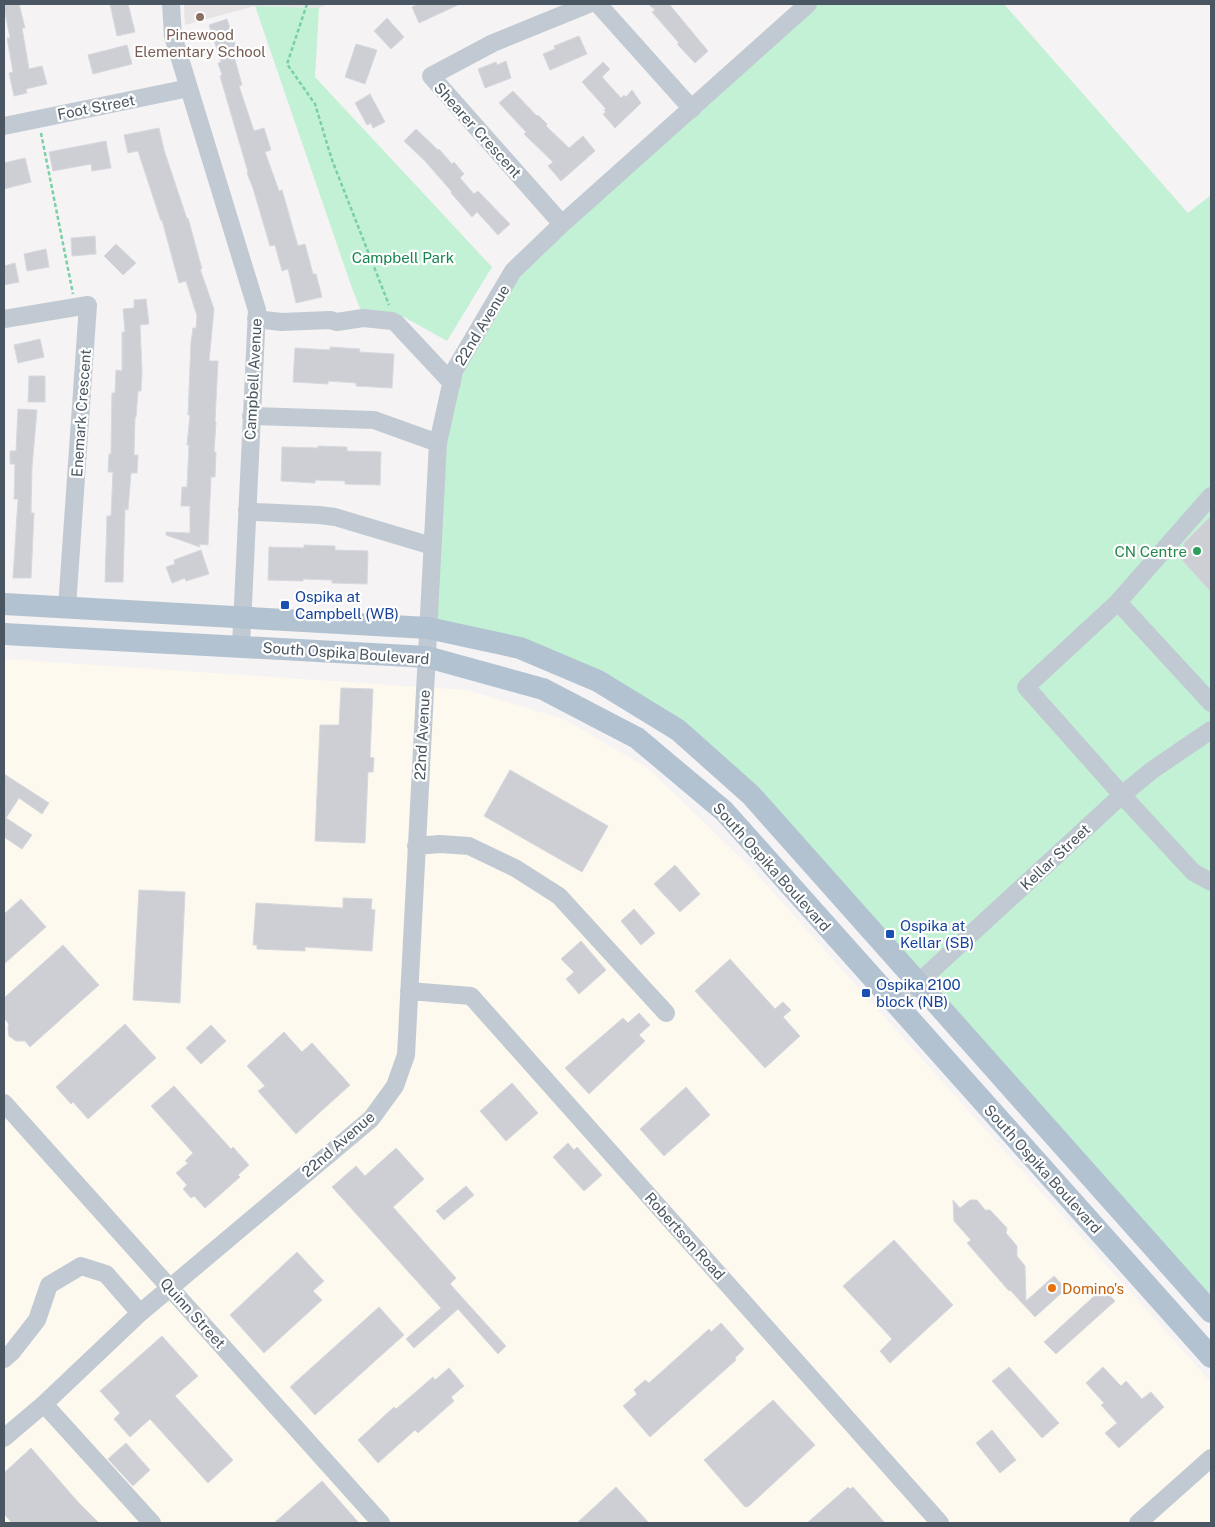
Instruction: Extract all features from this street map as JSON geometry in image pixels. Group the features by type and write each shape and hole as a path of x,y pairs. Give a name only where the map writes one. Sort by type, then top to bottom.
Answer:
{"main road":[{"name":"South Ospika Boulevard","path":"4,604 428,628 520,648 598,681 678,730 750,795 1211,1312"},
{"name":"South Ospika Boulevard","path":"4,634 427,657 543,688 637,738 724,811 1211,1357"}],"street":[{"name":"Campbell Avenue","path":"171,4 173,36 256,310 241,646"},
{"name":"Shearer Crescent","path":"562,224 431,76 493,43 590,4"},
{"path":"598,4 692,109"},
{"name":"22nd Avenue","path":"4,1438 44,1404 140,1313 371,1119 395,1086 406,1055 438,443 454,371 513,272 562,224 808,4"},
{"name":"Foot Street","path":"4,126 189,88"},
{"name":"Enemark Crescent","path":"67,607 88,305 75,307"},
{"path":"4,319 75,307"},
{"path":"256,319 281,322 330,320 337,322 362,318 385,319 396,323 452,384"},
{"path":"252,416 374,420 438,443"},
{"path":"1211,496 1118,602 1026,687 1122,795 1194,872 1211,882"},
{"path":"247,510 335,517 432,546"},
{"path":"1118,602 1211,703"},
{"name":"Kellar Street","path":"895,1003 1122,795 1151,771 1211,730"},
{"path":"416,846 469,846 516,868 559,896 666,1013"},
{"name":"Robertson Road","path":"409,991 471,996 940,1523"},
{"name":"Quinn Street","path":"4,1103 381,1523"},
{"path":"4,1359 12,1352 37,1320 49,1285 81,1266 106,1274 140,1313"},
{"path":"44,1404 152,1523"},
{"path":"1138,1523 1211,1458"}],"path":[{"path":"307,4 287,64 315,104 332,160 380,287 396,323"},
{"path":"38,119 75,307"}],"shaded area":[{"name":"Pinewood Elementary School","path":"184,4 328,4 319,8 255,6 185,25"},
{"path":"4,659 467,690 564,719 649,769 754,871 1211,1382 1211,1523 4,1523"}],"green space":[{"path":"806,4 1004,4 1188,213 1211,195 1211,1309 760,808 600,681 432,628 442,412 499,291"},
{"name":"Campbell Park","path":"255,6 319,8 315,77 492,267 447,341 404,317 362,313"}],"building":[{"path":"19,4 25,28 22,28 29,69 42,66 47,84 26,89 27,93 14,96 9,73 13,72 7,38 10,38 4,8 4,5"},
{"path":"110,4 128,4 135,32 117,36"},
{"path":"419,4 460,4 419,23 412,7"},
{"path":"648,4 669,4 708,51 695,63 677,44 679,43 652,12 655,10"},
{"path":"387,18 404,37 391,49 374,31"},
{"path":"227,19 236,47 232,49 242,85 239,86 254,131 264,128 271,150 265,152 279,191 282,190 298,246 305,244 313,274 316,274 322,297 296,303 288,269 282,271 275,245 270,246 220,76 222,75 218,63 221,62 209,25"},
{"path":"579,36 587,54 550,70 543,54 555,49 554,46"},
{"path":"356,44 377,50 365,84 345,77"},
{"path":"127,45 132,64 93,74 88,55"},
{"path":"506,61 511,78 485,88 478,69 496,62 497,65"},
{"path":"603,62 610,69 602,77 621,98 624,95 626,97 632,90 641,103 615,128 603,114 606,112 604,110 606,109 582,82"},
{"path":"513,91 569,148 583,136 595,151 561,181 548,166 553,162 524,134 526,132 499,103"},
{"path":"370,94 385,122 373,128 371,123 367,125 355,103"},
{"path":"159,128 164,150 188,218 202,269 200,269 214,309 209,361 218,361 214,452 216,452 215,477 211,477 208,545 199,544 200,547 166,535 166,532 190,533 190,506 181,506 182,487 187,487 191,342 193,328 196,328 197,316 186,281 179,283 162,220 138,151 128,153 124,135"},
{"path":"416,129 439,149 452,164 454,162 464,174 460,178 474,194 478,191 510,224 498,235 477,212 472,217 425,161 404,141"},
{"path":"106,141 111,168 92,171 91,164 53,171 49,152"},
{"path":"25,158 31,182 4,189 4,163"},
{"path":"95,236 96,254 72,256 71,238"},
{"path":"116,244 136,263 123,275 104,256"},
{"path":"46,249 49,267 27,271 24,254"},
{"path":"15,263 19,282 4,285 4,266"},
{"path":"146,299 149,324 140,325 141,391 138,391 135,417 134,455 138,455 137,473 131,473 128,510 125,509 123,582 105,582 107,516 111,516 113,472 108,472 109,454 111,454 112,393 115,393 116,370 122,371 122,332 125,332 123,309 134,308 134,300"},
{"path":"40,339 44,357 18,363 14,345"},
{"path":"330,347 360,349 359,352 394,354 392,388 356,386 356,383 328,381 328,384 293,382 295,348 330,350"},
{"path":"29,376 45,376 45,402 28,402"},
{"path":"18,409 37,410 32,467 31,513 34,513 31,578 13,578 18,499 14,499 15,464 10,464 10,451 16,451"},
{"path":"318,446 347,447 347,451 381,452 380,485 345,484 345,481 315,480 315,483 281,481 282,447 318,448"},
{"name":"CN Centre","path":"1211,516 1211,592 1182,560 1184,543"},
{"path":"304,545 335,546 335,550 368,551 367,584 332,583 332,580 268,580 269,547 304,548"},
{"path":"201,550 209,574 186,581 185,578 172,583 166,567 175,564 174,560"},
{"path":"341,688 373,689 370,757 374,758 373,772 368,772 365,843 315,841 320,725 339,725"},
{"path":"510,770 608,826 582,872 484,816"},
{"path":"4,774 49,803 42,814 19,798 6,818 32,835 22,849 4,837"},
{"path":"675,865 700,894 680,912 654,884"},
{"path":"139,890 185,892 180,1003 133,1000"},
{"path":"343,898 372,899 371,909 375,910 372,951 305,947 305,951 257,949 257,945 253,945 256,903 343,908"},
{"path":"21,899 46,927 4,964 4,914"},
{"path":"634,909 655,933 641,945 621,921"},
{"path":"581,941 606,970 579,994 566,979 574,972 561,959"},
{"path":"63,945 99,985 30,1047 25,1041 16,1041 9,1036 9,1024 4,1018 4,998"},
{"path":"730,959 775,1009 783,1002 791,1010 783,1017 800,1036 765,1068 695,991"},
{"path":"639,1013 650,1025 639,1035 645,1041 589,1094 565,1068 623,1018 628,1023"},
{"path":"125,1024 156,1058 88,1119 56,1087"},
{"path":"211,1025 226,1041 201,1064 186,1048"},
{"path":"284,1032 302,1052 312,1043 350,1085 296,1134 258,1091 265,1086 247,1066"},
{"path":"512,1083 538,1113 506,1141 480,1111"},
{"path":"174,1086 231,1149 233,1147 249,1165 238,1175 240,1177 205,1208 194,1196 191,1198 183,1189 187,1185 176,1173 188,1163 185,1161 193,1153 151,1106"},
{"path":"686,1087 710,1115 664,1156 640,1129"},
{"path":"568,1143 574,1150 577,1147 602,1175 584,1191 553,1157"},
{"path":"396,1148 424,1179 393,1207 456,1278 450,1284 506,1346 498,1354 458,1309 414,1348 406,1339 441,1308 332,1187 356,1166 365,1176"},
{"path":"466,1186 474,1195 444,1220 436,1211"},
{"path":"953,1200 960,1208 970,1200 977,1200 985,1210 990,1210 1007,1228 1006,1233 1017,1246 1017,1256 1025,1266 1026,1301 1054,1276 1066,1289 1035,1317 1009,1291 967,1243 971,1240 954,1221"},
{"path":"894,1240 953,1305 890,1363 880,1351 892,1339 843,1286"},
{"path":"297,1252 324,1281 313,1291 322,1300 264,1353 230,1315"},
{"path":"1103,1288 1115,1301 1056,1354 1044,1342"},
{"path":"379,1307 404,1335 315,1415 290,1387"},
{"path":"721,1323 744,1349 735,1358 736,1360 650,1437 623,1406 637,1394 634,1390 645,1380 649,1383 709,1329 711,1332"},
{"path":"162,1336 198,1376 175,1396 233,1460 208,1483 150,1419 130,1437 114,1419 120,1413 100,1391"},
{"path":"1009,1367 1059,1423 1042,1438 992,1381"},
{"path":"1103,1367 1121,1386 1126,1381 1142,1399 1151,1392 1164,1407 1119,1448 1105,1433 1117,1423 1101,1405 1104,1403 1086,1383"},
{"path":"449,1368 464,1386 451,1397 454,1401 418,1433 415,1430 378,1463 358,1440 394,1407 396,1409 433,1377 435,1380"},
{"path":"773,1400 815,1445 749,1506 745,1507 704,1460"},
{"path":"992,1430 1016,1460 1000,1473 976,1443"},
{"path":"126,1443 150,1470 133,1486 108,1459"},
{"path":"31,1448 99,1523 12,1523 4,1514 4,1473"},
{"path":"322,1481 359,1523 274,1523"},
{"path":"616,1487 649,1523 577,1523"},
{"path":"848,1487 850,1489 853,1487 885,1523 807,1523"}],"place":[{"name":"Pinewood Elementary School","path":"200,17"},
{"name":"CN Centre","path":"1197,551"},
{"name":"Ospika at Campbell (WB)","path":"285,605"},
{"name":"Ospika at Kellar (SB)","path":"890,934"},
{"name":"Ospika 2100 block (NB)","path":"866,993"},
{"name":"Domino's","path":"1052,1288"}]}
